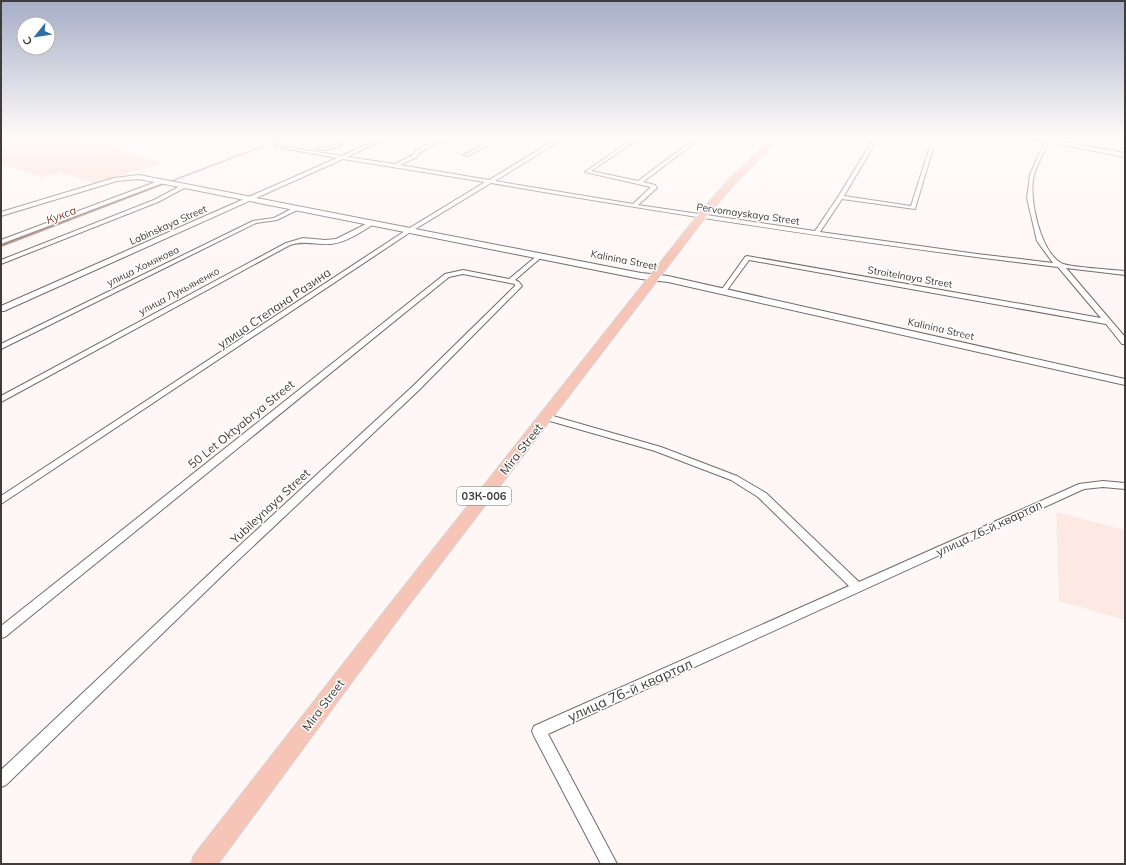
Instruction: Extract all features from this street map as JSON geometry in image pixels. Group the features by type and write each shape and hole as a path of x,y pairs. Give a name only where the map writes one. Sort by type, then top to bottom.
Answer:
{"main road":[{"name":"Mira Street","path":"203,864 396,610 654,277 701,217 736,178"}],"street":[{"name":"Kalinina Street","path":"1,214 121,178"},
{"name":"Kalinina Street","path":"140,178 654,277 1125,382"},
{"name":"Labinskaya Street","path":"1,309 296,178"},
{"name":"Pervomayskaya Street","path":"468,178 701,217 817,232 977,256 1125,273"},
{"name":"улица Степана Разина","path":"1,502 410,230 496,178"},
{"path":"617,178 654,188 635,205"},
{"path":"639,183 645,178"},
{"path":"817,232 852,178"},
{"path":"841,197 913,208 922,178"},
{"path":"1032,178 1030,198 1040,241 1050,256 1125,342"},
{"path":"1,242 165,183"},
{"path":"1,262 156,201 184,186"},
{"name":"улица Хомякова","path":"1,347 255,222 275,219 295,209"},
{"name":"улица Лукьяненко","path":"1,399 288,244 301,239 325,242 335,241 345,238 372,223"},
{"path":"510,281 541,255"},
{"name":"Stroitelnaya Street","path":"723,292 747,258 1109,322"},
{"name":"50 Let Oktyabrya Street","path":"1,633 447,275 463,272 510,281"},
{"name":"Yubileynaya Street","path":"1,780 228,563 415,389 519,286 518,283 510,281"},
{"path":"546,417 658,449 734,478 762,495 857,587"},
{"name":"улица 76-й квартал","path":"608,864 539,731 1082,486 1103,484 1125,486"}],"shaded area":[{"path":"79,178 110,178 94,183"},
{"path":"1056,512 1125,530 1125,620 1059,601"}],"waterway":[{"name":"Кукса","path":"67,221 178,178"},
{"name":"Кукса","path":"1,246 69,220"}]}
